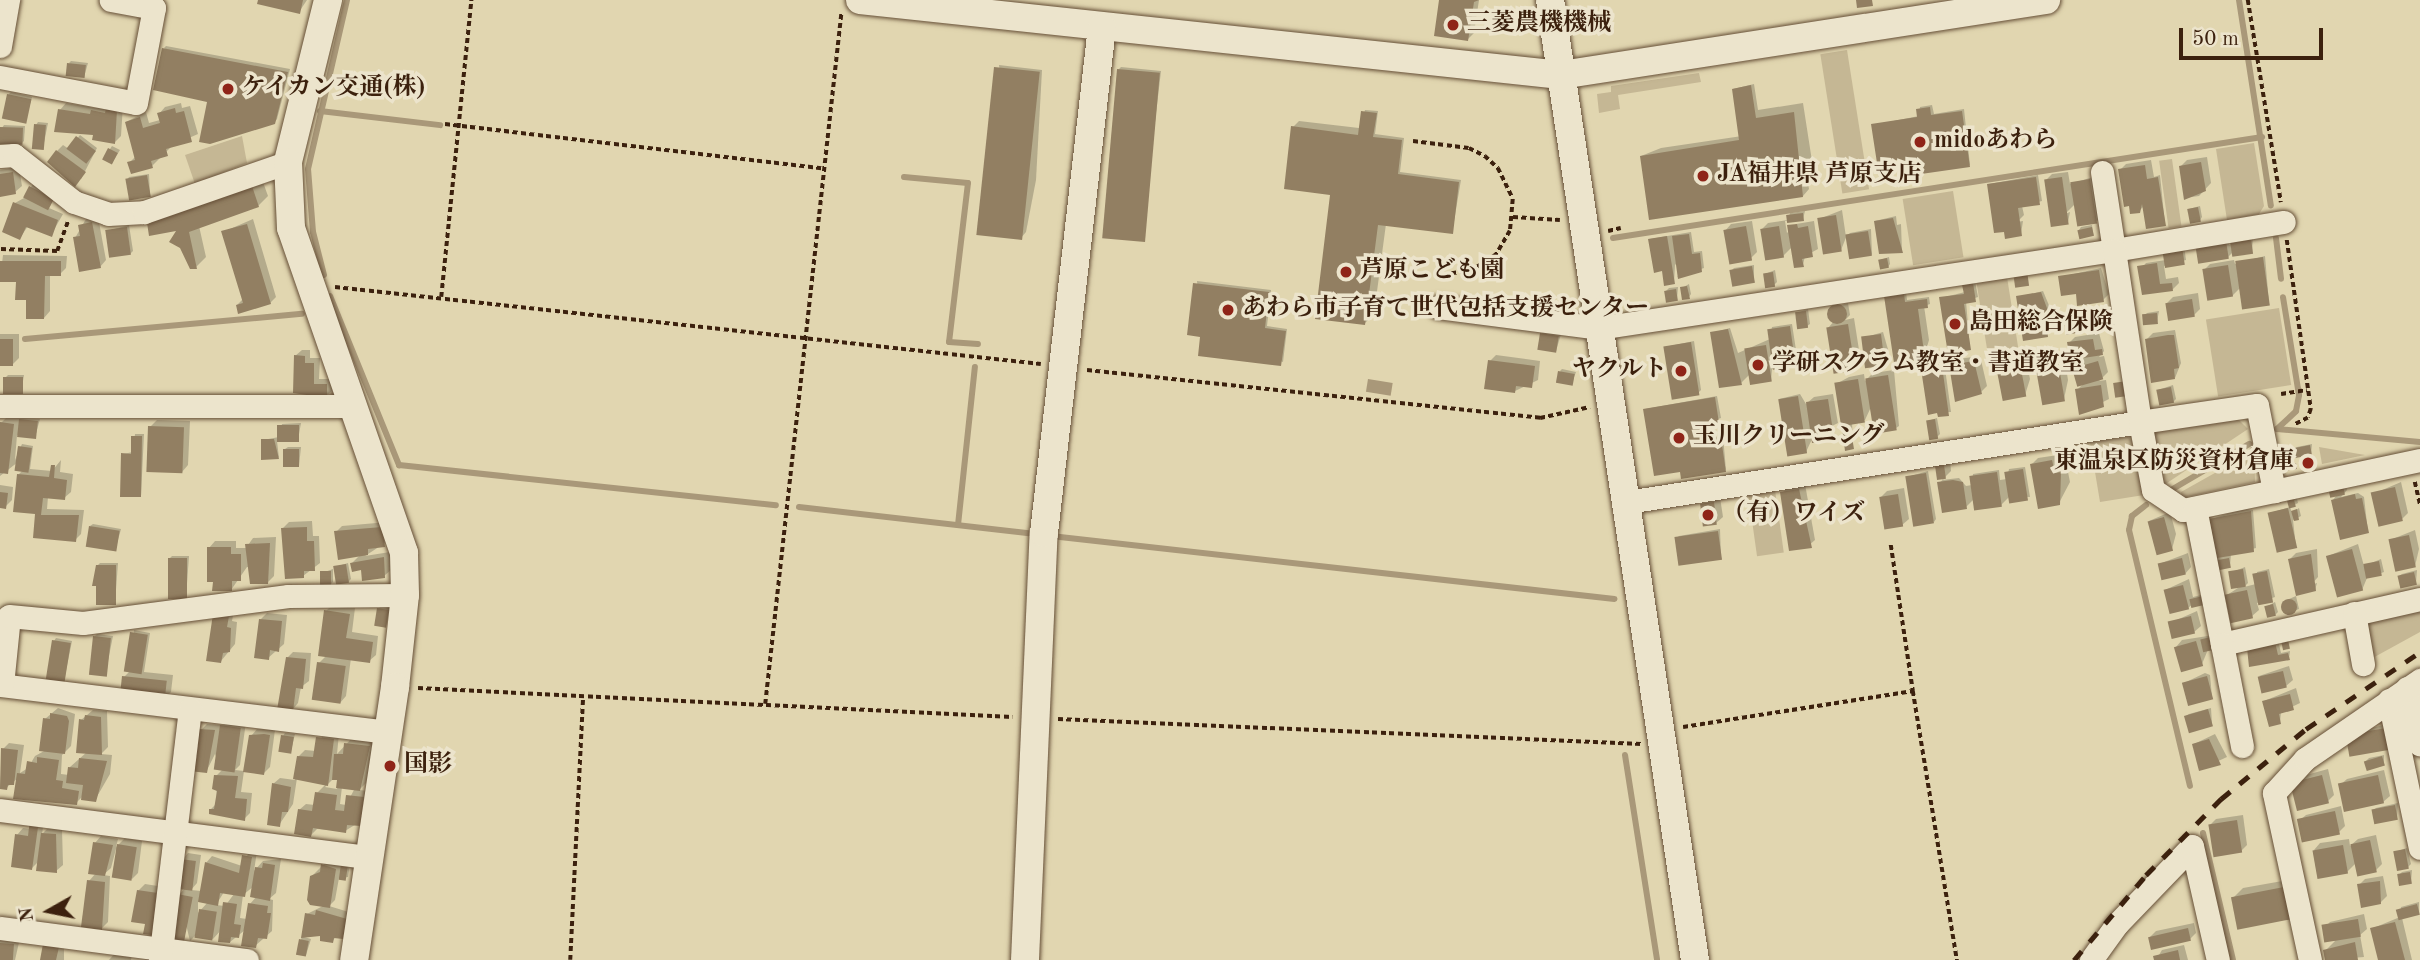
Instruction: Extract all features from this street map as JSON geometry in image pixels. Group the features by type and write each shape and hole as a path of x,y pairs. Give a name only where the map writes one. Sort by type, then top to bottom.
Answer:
{"street":[{"path":"0,46 8,0"},
{"path":"0,77 136,103 154,8 111,0"},
{"path":"328,0 288,162 291,228 404,553 405,595 395,687 354,960"},
{"path":"860,0 1561,75 2046,0"},
{"path":"1550,0 1561,75 1595,226 1599,328 1609,403 1627,502 1695,960"},
{"path":"1025,960 1044,533 1102,27"},
{"path":"0,156 14,155 74,202 108,214 144,212 288,162"},
{"path":"2102,172 2153,490 2169,505 2194,508 2420,460"},
{"path":"1438,307 1599,328 2284,222"},
{"path":"0,405 354,407"},
{"path":"1627,502 2257,405 2274,491"},
{"path":"2194,508 2242,746"},
{"path":"389,732 1,685 9,616 83,623 289,596 405,595"},
{"path":"2222,644 2420,599"},
{"path":"2354,613 2363,664"},
{"path":"2405,689 2420,745"},
{"path":"2405,689 2420,848"},
{"path":"2310,960 2274,793 2305,760 2405,689"},
{"path":"161,954 190,709"},
{"path":"0,810 368,857"},
{"path":"2091,960 2117,924 2192,846 2218,960"},
{"path":"0,928 161,954 247,960"}],"path":[{"path":"441,297 471,0"},
{"path":"765,704 821,168 842,0"},
{"path":"445,124 821,168"},
{"path":"1413,141 1469,148 1485,156 1507,182 1513,217 1496,255 1473,270 1446,275"},
{"path":"1,248 57,251 74,202"},
{"path":"1513,217 1621,229"},
{"path":"309,285 803,336 1540,418 1609,403"},
{"path":"2281,394 2308,390"},
{"path":"1891,545 1957,960"},
{"path":"395,687 1035,718 1661,738 1913,691"},
{"path":"570,960 583,698"}],"shaded area":[{"path":"1847,50 1869,189 1842,193 1820,54"},
{"path":"1699,73 1701,82 1618,95 1620,109 1599,113 1597,94 1611,92 1611,86"},
{"path":"242,136 247,163 195,184 185,155"},
{"path":"2254,143 2264,206 2259,214 2227,220 2216,149"},
{"path":"2172,159 2181,226 2169,228 2159,161"},
{"path":"1953,191 1963,257 1913,265 1903,199"},
{"path":"2007,277 2018,349 1988,354 1976,282"},
{"path":"2279,308 2291,385 2218,397 2206,320"},
{"path":"1368,379 1393,383 1391,396 1366,392"},
{"path":"2238,419 2248,429 2161,487 2152,431"},
{"path":"2128,437 2136,445 2144,495 2100,502 2090,442"},
{"path":"2319,447 2365,455 2322,464"},
{"path":"2254,451 2255,482 2182,498 2181,492"},
{"path":"1775,490 1784,552 1757,556 1748,494"},
{"path":"2420,603 2420,632 2369,660 2363,623"}],"building":[{"path":"258,0 303,0 300,14 257,4"},
{"path":"1439,0 1479,0 1474,2 1468,41 1434,36"},
{"path":"1856,0 1872,0 1873,6 1857,8"},
{"path":"162,48 288,72 275,124 210,144 199,142 207,102 153,90"},
{"path":"67,63 86,65 85,78 66,76"},
{"path":"994,67 1040,72 1022,240 976,235"},
{"path":"1117,69 1160,73 1145,242 1102,238"},
{"path":"1751,85 1756,118 1794,112 1803,197 1649,220 1640,156 1739,140 1732,89"},
{"path":"7,94 31,99 26,124 2,118"},
{"name":"midoあわら","path":"1930,107 1931,115 1962,111 1970,167 1900,177 1898,160 1877,163 1871,124 1917,117 1916,109"},
{"path":"106,108 117,110 115,144 92,140 93,135 54,132 58,109 90,114 91,110 105,113"},
{"path":"175,108 176,113 184,111 192,142 166,149 168,156 151,161 153,168 131,174 127,162 135,160 125,122 140,117 143,128 160,123 157,113"},
{"path":"1361,111 1377,113 1373,137 1402,140 1398,174 1459,182 1453,234 1378,225 1365,325 1315,319 1330,195 1284,189 1291,126 1358,135"},
{"path":"34,124 46,125 44,150 32,149"},
{"path":"0,127 23,128 22,145 0,144"},
{"path":"76,136 96,151 86,164 66,149"},
{"path":"108,148 118,153 112,165 102,160"},
{"path":"56,150 86,172 75,187 47,162"},
{"path":"2201,162 2206,191 2184,200 2179,166"},
{"path":"2145,165 2147,179 2158,177 2166,226 2146,229 2142,204 2140,213 2130,214 2129,206 2124,207 2118,169"},
{"path":"13,172 16,194 0,197 0,174"},
{"path":"147,175 151,197 129,200 125,179"},
{"path":"2036,177 2040,205 2018,208 2022,236 2005,239 2004,232 1994,233 1987,184"},
{"path":"2062,177 2069,225 2051,227 2044,180"},
{"path":"2090,179 2097,223 2077,227 2070,182"},
{"path":"250,180 259,207 189,232 197,269 190,269 180,248 169,242 176,231 149,236 146,216"},
{"path":"29,186 54,199 48,210 23,198"},
{"path":"13,202 58,220 52,237 26,227 20,240 2,232"},
{"path":"2198,207 2201,222 2190,224 2187,209"},
{"path":"1803,213 1804,221 1787,223 1786,215"},
{"path":"1836,215 1842,252 1823,255 1817,218"},
{"path":"1893,218 1903,253 1879,254 1874,221"},
{"path":"92,222 101,268 79,272 73,237 80,236 78,225"},
{"path":"247,224 271,304 238,314 236,305 243,303 221,231"},
{"path":"1797,224 1798,228 1808,226 1813,257 1802,259 1804,267 1794,268 1787,225"},
{"path":"1746,226 1752,260 1729,264 1723,230"},
{"path":"1779,226 1784,258 1765,261 1760,229"},
{"path":"127,227 131,255 109,258 105,230"},
{"path":"2092,227 2094,236 2079,239 2077,230"},
{"path":"1868,231 1872,256 1849,259 1845,235"},
{"path":"1689,234 1692,254 1700,253 1702,272 1678,279 1672,236"},
{"path":"1667,236 1675,284 1664,286 1662,271 1654,273 1648,239"},
{"path":"2251,239 2253,254 2232,257 2230,242"},
{"path":"2226,241 2229,259 2198,264 2195,246"},
{"path":"2182,247 2185,265 2165,268 2162,250"},
{"path":"2263,257 2270,306 2242,309 2235,261"},
{"path":"1887,258 1889,268 1880,270 1878,260"},
{"path":"0,261 61,261 61,276 45,276 44,319 26,319 26,300 15,300 16,282 0,282"},
{"path":"2157,263 2160,284 2172,283 2173,291 2142,295 2137,266"},
{"path":"2228,265 2233,297 2207,301 2202,269"},
{"path":"1752,266 1755,283 1732,287 1729,270"},
{"path":"2099,270 2104,302 2077,306 2076,294 2061,296 2058,276"},
{"path":"2027,271 2029,286 2015,288 2013,273"},
{"path":"1773,272 1775,287 1765,288 1763,273"},
{"name":"あわら市子育て世代包括支援センター","path":"1193,283 1269,292 1265,328 1286,331 1281,366 1198,356 1200,337 1187,335"},
{"name":"島田総合保険","path":"1973,283 1976,302 1964,304 1971,350 1948,354 1939,297 1964,294 1962,285"},
{"path":"1687,286 1690,299 1682,300 1680,287"},
{"path":"1676,289 1678,301 1666,303 1664,291"},
{"path":"2041,292 2051,319 2046,320 2048,337 2023,341 2016,296"},
{"path":"1904,293 1905,302 1927,299 1928,308 1918,309 1925,359 1894,363 1884,296"},
{"path":"2192,299 2195,317 2168,321 2165,303"},
{"path":"1837,304 1844,307 1847,314 1844,321 1837,324 1830,321 1827,314 1830,307"},
{"path":"1806,311 1808,328 1797,329 1795,312"},
{"path":"2092,313 2095,330 2066,335 2063,318"},
{"path":"2157,313 2158,324 2143,325 2142,314"},
{"path":"1848,324 1855,370 1834,374 1826,327"},
{"path":"1790,326 1796,367 1773,370 1767,329"},
{"path":"1728,329 1742,385 1719,388 1710,332"},
{"path":"1540,333 1559,336 1556,353 1537,350"},
{"path":"1881,334 1885,366 1865,368 1861,336"},
{"path":"2174,335 2179,368 2174,369 2175,379 2151,383 2145,339"},
{"path":"0,339 13,339 13,366 0,366"},
{"path":"2093,339 2095,350 2102,349 2103,355 2070,360 2067,342"},
{"name":"ヤクルト","path":"1691,342 1699,395 1672,400 1663,346"},
{"name":"学研スクラム教室・書道教室","path":"1766,345 1772,382 1750,385 1744,348"},
{"path":"294,355 305,356 305,363 314,363 314,384 327,384 327,398 293,393"},
{"path":"2057,356 2065,401 2042,405 2034,360"},
{"path":"1488,360 1535,366 1532,388 1516,386 1515,393 1484,389"},
{"path":"1974,361 1982,394 1955,402 1949,365"},
{"path":"2098,361 2103,379 2077,387 2072,368"},
{"path":"2020,364 2026,396 2003,401 1996,369"},
{"path":"1942,366 1949,416 1938,417 1937,413 1928,415 1921,369"},
{"path":"1558,371 1575,374 1573,386 1556,383"},
{"path":"1888,375 1897,430 1874,434 1865,379"},
{"path":"3,377 23,377 23,394 3,394"},
{"path":"1858,379 1865,422 1841,426 1834,383"},
{"path":"2127,381 2129,396 2115,398 2113,383"},
{"path":"2101,385 2104,407 2079,415 2075,389"},
{"path":"2171,387 2174,403 2159,406 2156,390"},
{"path":"1798,396 1807,453 1787,456 1778,399"},
{"name":"玉川クリーニング","path":"1715,397 1719,423 1708,424 1710,440 1721,438 1726,472 1681,479 1680,472 1654,476 1643,409"},
{"path":"1828,399 1833,431 1818,434 1819,442 1812,443 1806,402"},
{"path":"19,419 38,421 36,439 17,437"},
{"path":"1935,419 1938,439 1929,440 1926,420"},
{"path":"0,422 14,424 8,474 0,473"},
{"path":"277,425 299,425 299,442 277,442"},
{"path":"148,426 184,427 182,473 146,472"},
{"path":"1850,426 1854,449 1845,451 1842,427"},
{"path":"131,436 142,436 141,497 120,497 121,453 131,454"},
{"path":"261,439 274,439 279,459 261,460"},
{"path":"2310,445 2312,455 2294,458 2292,448"},
{"path":"18,446 32,448 28,473 15,471"},
{"path":"283,449 299,449 299,467 283,467"},
{"name":"東温泉区防災資材倉庫","path":"2312,459 2313,466 2304,467 2303,460"},
{"path":"2052,460 2055,473 2061,472 2060,505 2038,509 2030,464"},
{"path":"2296,463 2297,469 2287,470 2286,465"},
{"path":"51,465 55,465 54,478 67,480 65,500 43,498 41,515 79,515 76,542 33,538 35,514 13,512 17,474 49,477"},
{"path":"1944,465 1946,479 1937,480 1935,466"},
{"path":"2023,469 2028,501 2009,504 2004,472"},
{"path":"1997,472 2002,507 1974,511 1969,476"},
{"path":"1926,473 1934,523 1913,527 1905,476"},
{"path":"1937,482 1963,482 1967,509 1942,513"},
{"path":"2343,485 2345,495 2330,498 2328,488"},
{"path":"2395,487 2403,521 2379,527 2371,493"},
{"path":"1799,489 1812,548 1789,551 1780,492"},
{"path":"0,492 8,493 6,509 0,508"},
{"path":"1898,494 1903,527 1884,530 1879,497"},
{"path":"2355,494 2356,499 2362,498 2369,533 2340,540 2331,500"},
{"path":"2293,496 2296,507 2289,508 2286,498"},
{"name":"（有）ワイズ","path":"1714,502 1717,525 1703,527 1700,504"},
{"path":"2288,508 2297,548 2277,553 2268,513"},
{"path":"2297,509 2299,520 2294,521 2291,511"},
{"path":"2251,511 2254,552 2217,558 2209,519"},
{"path":"2164,517 2173,551 2157,555 2148,521"},
{"path":"89,526 120,531 116,552 86,547"},
{"path":"307,527 307,541 314,541 315,571 304,571 304,578 285,579 281,528"},
{"path":"382,527 385,547 368,549 368,555 338,560 334,531"},
{"path":"1718,531 1722,560 1678,566 1674,537"},
{"path":"2409,535 2416,567 2395,572 2388,539"},
{"path":"270,543 268,584 250,584 245,544"},
{"path":"207,547 231,547 231,554 241,554 241,581 232,581 232,591 212,591 213,582 207,582"},
{"path":"2352,549 2363,591 2337,598 2326,556"},
{"path":"2311,554 2316,591 2296,596 2288,559"},
{"path":"384,557 385,578 362,581 361,570 352,572 350,563"},
{"path":"168,558 187,558 187,599 168,599"},
{"path":"2182,558 2186,575 2161,580 2158,564"},
{"path":"2229,558 2231,568 2216,571 2214,561"},
{"path":"2379,561 2382,576 2366,579 2363,564"},
{"path":"346,564 349,583 336,585 333,566"},
{"path":"96,565 116,565 116,605 96,605 96,586 92,586"},
{"path":"2243,569 2246,587 2231,589 2228,571"},
{"path":"320,571 331,571 331,586 320,586"},
{"path":"2267,571 2273,602 2258,605 2252,574"},
{"path":"2414,572 2417,585 2400,588 2397,576"},
{"path":"2183,585 2189,609 2170,614 2164,590"},
{"path":"2247,590 2253,618 2231,623 2225,595"},
{"path":"2203,596 2205,605 2191,608 2189,599"},
{"path":"2286,599 2292,599 2297,607 2295,613 2286,615 2281,610 2281,604"},
{"path":"2273,604 2276,616 2267,618 2264,606"},
{"path":"377,608 389,610 386,628 374,626"},
{"path":"324,610 350,614 346,638 373,642 370,663 318,656"},
{"path":"213,614 229,616 227,627 231,628 230,652 223,653 221,663 206,661"},
{"path":"2191,616 2195,634 2172,639 2168,621"},
{"path":"259,619 282,621 279,652 270,650 269,660 254,658"},
{"path":"130,632 148,635 142,674 124,672"},
{"path":"2287,635 2290,649 2283,650 2280,636"},
{"path":"93,636 111,638 107,677 89,675"},
{"path":"2211,637 2214,650 2203,652 2200,639"},
{"path":"52,640 71,643 65,682 46,680"},
{"path":"2196,641 2203,666 2181,672 2174,647"},
{"path":"2275,642 2278,655 2288,653 2290,660 2249,667 2247,648"},
{"path":"286,657 306,659 303,689 296,688 293,711 277,710"},
{"path":"317,662 346,666 340,704 312,700"},
{"path":"2283,671 2287,688 2261,693 2258,677"},
{"path":"122,676 167,681 165,700 120,695"},
{"path":"2207,676 2213,699 2188,706 2182,683"},
{"path":"2290,694 2294,710 2279,714 2281,724 2269,727 2262,701"},
{"path":"2208,709 2213,726 2189,733 2184,716"},
{"path":"50,713 67,716 69,721 65,754 39,751 43,718 50,719"},
{"path":"85,715 101,717 102,755 76,753 79,719 84,720"},
{"path":"220,725 241,728 235,772 214,770"},
{"path":"2386,728 2390,750 2349,757 2346,735"},
{"path":"199,729 215,730 207,773 189,771"},
{"path":"249,735 270,735 264,775 243,772"},
{"path":"281,735 294,737 291,754 278,752"},
{"path":"316,737 334,739 328,786 293,779 297,756 313,757"},
{"path":"2209,739 2221,765 2199,771 2192,744"},
{"path":"344,743 370,746 360,791 336,788 337,780 332,780 334,754 343,754"},
{"path":"1,748 18,750 14,785 8,785 7,790 0,789"},
{"path":"2382,756 2385,766 2367,771 2364,762"},
{"path":"37,757 59,760 56,780 63,781 62,788 79,791 77,805 13,799 17,773 25,774 27,761 37,763"},
{"path":"79,758 107,761 96,802 81,800 83,785 66,783 68,767 78,768"},
{"path":"214,775 238,776 235,798 247,799 245,821 209,814 209,809 214,809 217,791 212,789"},
{"path":"2322,775 2329,803 2297,811 2290,783"},
{"path":"2378,775 2384,803 2344,812 2338,784"},
{"path":"272,783 291,787 288,812 282,812 280,827 267,825"},
{"path":"315,792 337,795 335,810 344,811 346,795 364,797 361,826 347,825 346,833 313,828 311,837 294,834 298,809 312,811"},
{"path":"2395,805 2398,820 2374,824 2371,810"},
{"path":"2335,811 2340,834 2302,843 2297,819"},
{"path":"30,819 39,820 32,870 11,867 15,834 28,836"},
{"path":"2237,820 2242,853 2214,857 2208,825"},
{"path":"41,833 56,834 57,873 36,871"},
{"path":"2370,840 2377,872 2357,876 2350,844"},
{"path":"93,842 113,845 105,876 88,874"},
{"path":"117,844 137,847 131,881 112,878"},
{"path":"2343,845 2348,874 2318,879 2312,850"},
{"path":"2405,849 2409,869 2397,871 2393,851"},
{"path":"242,855 252,857 245,897 220,893 218,906 198,902 205,862 239,873"},
{"path":"180,859 196,861 192,891 176,889"},
{"path":"263,863 275,865 270,901 250,897 255,867 262,868"},
{"path":"321,864 336,869 330,908 310,905 307,900 310,876 320,872"},
{"path":"341,864 348,865 346,881 339,880"},
{"path":"2410,872 2412,884 2399,886 2397,874"},
{"path":"87,880 105,882 102,930 81,927"},
{"path":"2380,881 2381,904 2361,908 2357,884"},
{"path":"2284,887 2290,919 2237,930 2231,897"},
{"path":"137,890 158,893 152,935 143,934 145,924 131,922"},
{"path":"177,894 193,897 184,942 168,939"},
{"path":"223,902 237,904 234,924 241,925 239,938 231,937 230,943 218,942"},
{"path":"248,903 268,906 267,913 271,913 267,939 258,938 256,948 241,946"},
{"path":"2417,904 2420,915 2399,920 2396,910"},
{"path":"199,909 217,912 212,940 194,938"},
{"path":"316,910 347,919 343,939 334,938 333,943 320,941 320,936 301,938 305,913 315,915"},
{"path":"2358,919 2361,937 2324,943 2321,925"},
{"path":"2395,922 2405,960 2378,960 2370,928"},
{"path":"2188,928 2191,941 2151,950 2148,937"},
{"path":"299,939 309,941 306,957 296,955"},
{"path":"2355,942 2358,960 2325,960 2323,950"},
{"path":"0,943 14,944 13,960 0,960"},
{"path":"43,944 59,947 56,960 40,960"},
{"path":"2178,950 2180,960 2154,960 2153,956"}],"waterway":[{"path":"324,275 313,232 308,169 347,0"},
{"path":"2239,0 2271,206"},
{"path":"320,111 440,125"},
{"path":"1613,238 2262,137"},
{"path":"904,177 968,183 949,342 978,344"},
{"path":"2276,238 2281,279"},
{"path":"330,296 399,465 776,505"},
{"path":"2277,429 2296,411 2299,395 2283,297"},
{"path":"25,339 302,314"},
{"path":"958,525 975,367"},
{"path":"2277,429 2420,442"},
{"path":"2171,490 2249,444"},
{"path":"2146,505 2132,516 2129,530 2190,786"},
{"path":"799,507 1037,534"},
{"path":"1051,536 1614,599"},
{"path":"1625,755 1657,960"},
{"path":"2203,833 2233,960"}],"railway":[{"path":"2074,960 2146,875 2221,799 2306,729 2420,652"}],"place":[{"name":"三菱農機機械","path":"1453,25"},
{"name":"ケイカン交通(株)","path":"228,89"},
{"name":"midoあわら","path":"1920,142"},
{"name":"JA福井県 芦原支店","path":"1703,176"},
{"name":"芦原こども園","path":"1346,272"},
{"name":"あわら市子育て世代包括支援センター","path":"1228,310"},
{"name":"島田総合保険","path":"1955,324"},
{"name":"学研スクラム教室・書道教室","path":"1758,365"},
{"name":"ヤクルト","path":"1681,371"},
{"name":"玉川クリーニング","path":"1679,438"},
{"name":"東温泉区防災資材倉庫","path":"2308,463"},
{"name":"（有）ワイズ","path":"1708,515"},
{"name":"国影","path":"390,766"}]}
